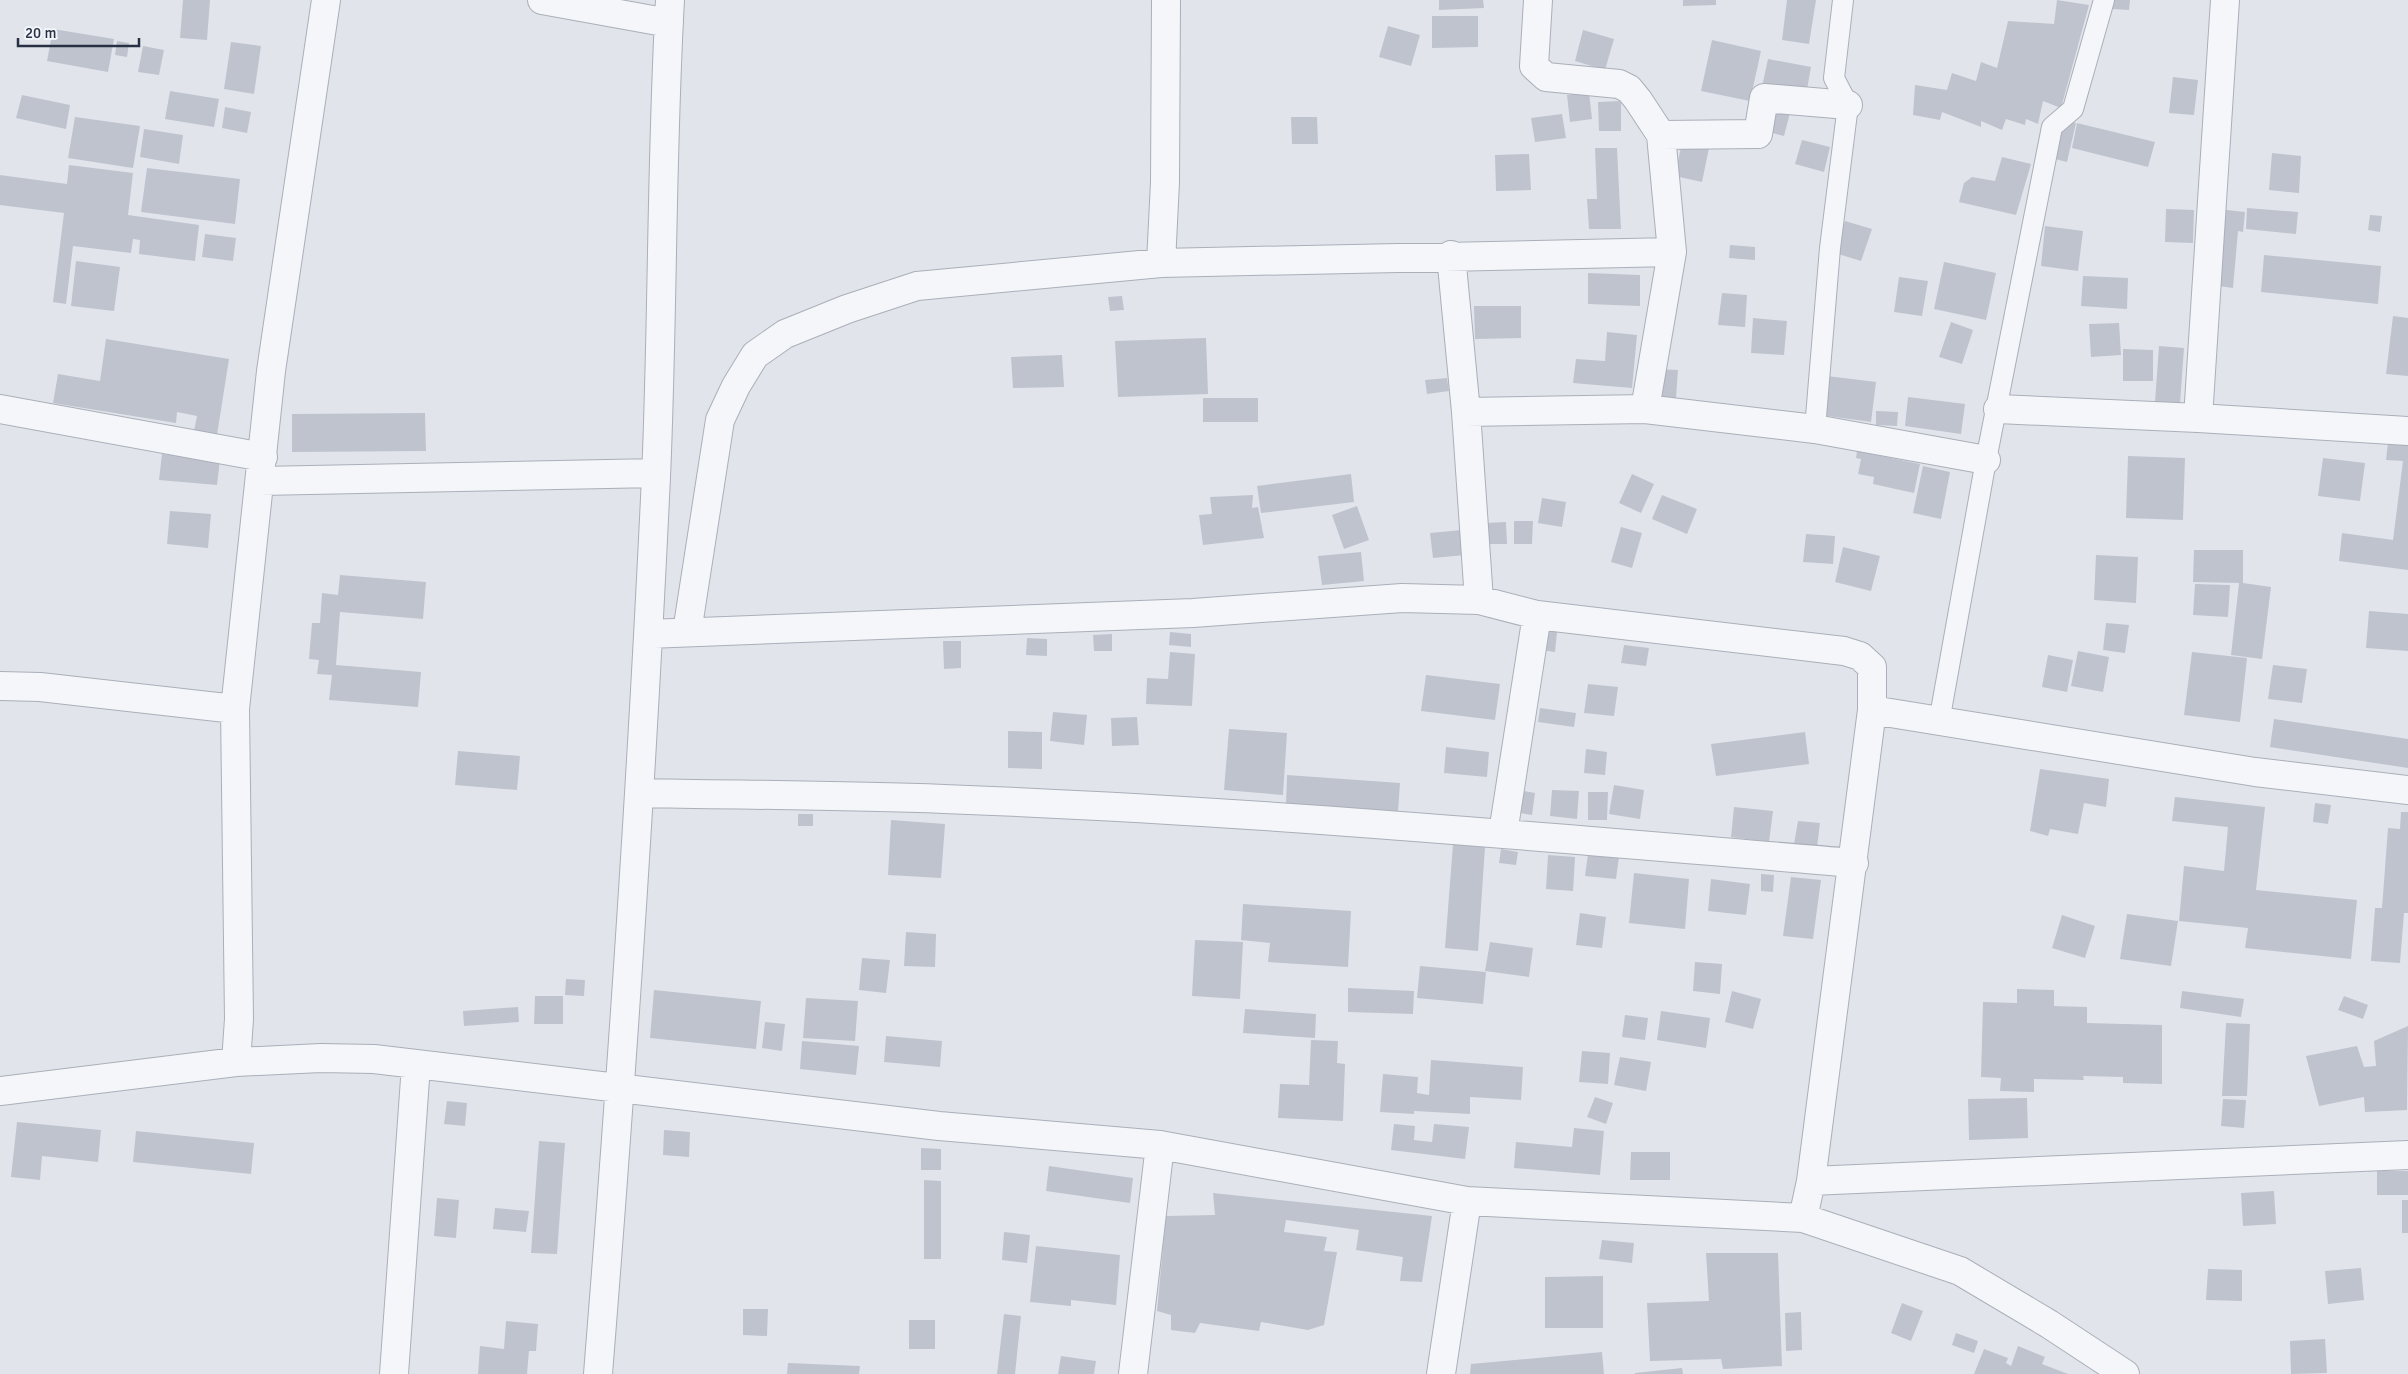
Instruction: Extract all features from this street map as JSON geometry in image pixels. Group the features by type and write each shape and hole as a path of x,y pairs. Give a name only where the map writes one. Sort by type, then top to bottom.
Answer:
{"street":[{"path":"236,1062 239,1009 235,709 271,371 326,0"},
{"path":"542,0 669,11 656,472 648,634 620,1090 598,1374"},
{"path":"1161,263 1165,182 1166,0"},
{"path":"1538,0 1534,66 1546,77 1624,86 1638,100 1661,135 1672,252 1645,409"},
{"path":"2198,418 2225,0"},
{"path":"1661,135 1758,134 1764,98 1848,104"},
{"path":"687,632 720,420 736,386 755,355 785,334 847,309 917,286 1161,263 1451,255 1672,252"},
{"path":"1451,255 1466,412 1479,600"},
{"path":"1998,408 2408,431"},
{"path":"0,409 261,469 656,472"},
{"path":"1466,412 1645,409 1816,429 1986,460"},
{"path":"648,634 1193,613 1402,598 1479,600 1537,615 1834,650 1860,656 1872,667 1872,710 1854,863 1823,1077 1811,1181 1803,1218"},
{"path":"1503,833 1537,615"},
{"path":"0,686 40,687 235,709"},
{"path":"1872,710 2255,772 2408,790"},
{"path":"638,793 944,799 1503,833 1854,863"},
{"path":"0,1091 236,1062 321,1058 374,1059 620,1090 939,1126 1160,1145 1467,1201 1803,1218 1960,1271 2049,1324 2125,1374"},
{"path":"394,1374 416,1065"},
{"path":"1133,1374 1160,1145"},
{"path":"1811,1181 2408,1155"},
{"path":"1440,1374 1467,1201"}],"lane":[{"path":"1816,429 1830,248 1848,104 1834,78 1843,0"},
{"path":"1939,722 1986,460 1998,408 2052,127 2073,109 2104,0"}],"building":[{"path":"183,0 210,0 207,40 180,38"},
{"path":"1439,0 1483,0 1484,8 1439,10"},
{"path":"1683,0 1716,0 1716,5 1683,6"},
{"path":"1787,0 1816,0 1809,44 1782,40"},
{"path":"2057,0 2089,5 2061,108 2043,101 2038,124 2026,119 2025,125 2006,119 2002,130 1981,121 1981,127 1942,112 1940,120 1913,115 1915,85 1947,90 1952,73 1976,81 1981,62 1997,68 2008,21 2054,24"},
{"path":"2112,0 2130,0 2129,10 2112,9"},
{"path":"1432,16 1478,16 1478,47 1432,48"},
{"path":"1388,26 1420,35 1411,66 1379,57"},
{"path":"53,29 114,39 108,72 47,61"},
{"path":"1583,30 1614,39 1605,70 1575,61"},
{"path":"1712,40 1761,51 1750,101 1701,91"},
{"path":"117,41 129,43 127,57 115,55"},
{"path":"231,42 261,46 254,94 224,89"},
{"path":"143,46 164,50 159,75 138,72"},
{"path":"1768,59 1811,67 1806,95 1762,87"},
{"path":"2173,77 2198,80 2194,115 2169,113"},
{"path":"170,91 219,99 214,127 165,119"},
{"path":"1589,92 1592,119 1570,122 1567,95"},
{"path":"22,95 70,105 66,129 16,118"},
{"path":"1621,101 1621,131 1599,131 1598,102"},
{"path":"225,107 251,112 247,133 222,128"},
{"path":"1771,109 1790,113 1784,136 1765,131"},
{"path":"1562,114 1566,138 1535,142 1531,118"},
{"path":"75,117 140,126 133,168 68,158"},
{"path":"1291,117 1317,117 1318,144 1292,144"},
{"path":"2064,120 2076,123 2067,162 2055,159"},
{"path":"2077,123 2155,142 2148,167 2072,148"},
{"path":"144,129 183,135 179,164 140,157"},
{"path":"1802,140 1830,147 1824,172 1795,164"},
{"path":"1682,142 1709,148 1702,182 1675,176"},
{"path":"1595,148 1617,148 1621,229 1589,229 1587,199 1597,199"},
{"path":"2272,153 2301,156 2299,193 2269,190"},
{"path":"1529,154 1531,190 1496,191 1495,155"},
{"path":"2002,157 2031,164 2016,215 1959,202 1964,183 1972,177 1995,181"},
{"path":"69,165 133,173 128,215 199,225 195,261 139,254 140,240 133,239 131,253 73,246 66,304 53,302 64,213 0,205 0,175 67,184"},
{"path":"147,168 240,179 235,224 141,212"},
{"path":"2247,208 2298,212 2296,234 2246,229"},
{"path":"2166,209 2194,210 2193,243 2165,242"},
{"path":"2218,209 2245,212 2243,232 2238,231 2233,288 2211,285"},
{"path":"2370,215 2382,216 2380,232 2368,230"},
{"path":"1845,221 1872,229 1861,261 1835,253"},
{"path":"2045,226 2083,231 2078,271 2041,266"},
{"path":"205,234 236,238 233,261 202,257"},
{"path":"1730,245 1755,247 1755,260 1729,258"},
{"path":"2264,255 2381,266 2378,304 2261,292"},
{"path":"76,261 120,267 114,311 71,306"},
{"path":"1944,262 1996,273 1986,320 1934,309"},
{"path":"1588,273 1640,275 1640,306 1588,304"},
{"path":"2083,276 2128,278 2127,309 2081,306"},
{"path":"1899,277 1928,281 1922,316 1894,312"},
{"path":"1722,293 1747,295 1745,327 1718,325"},
{"path":"1122,296 1124,310 1110,311 1108,297"},
{"path":"1474,306 1521,306 1521,338 1475,339"},
{"path":"2393,316 2408,318 2408,376 2386,374"},
{"path":"1753,318 1787,321 1784,355 1751,353"},
{"path":"1951,322 1973,330 1962,364 1939,357"},
{"path":"2119,323 2121,355 2091,357 2089,324"},
{"path":"1607,332 1637,335 1632,388 1573,383 1576,359 1605,361"},
{"path":"1206,338 1208,394 1118,397 1115,341"},
{"path":"106,339 229,359 217,435 194,431 197,416 177,412 176,423 53,403 58,374 100,381"},
{"path":"2159,346 2184,348 2180,404 2155,402"},
{"path":"2123,349 2153,350 2153,381 2123,381"},
{"path":"1062,355 1064,387 1013,388 1011,357"},
{"path":"1655,369 1678,370 1676,398 1654,396"},
{"path":"1827,376 1876,382 1871,422 1821,415"},
{"path":"1447,378 1449,391 1427,394 1425,380"},
{"path":"1908,397 1965,404 1961,434 1905,426"},
{"path":"1203,398 1258,398 1258,422 1203,422"},
{"path":"1876,411 1898,412 1897,426 1876,425"},
{"path":"425,413 426,451 292,452 292,414"},
{"path":"2388,442 2408,445 2408,570 2339,561 2342,533 2393,540 2403,461 2386,460"},
{"path":"1857,451 1920,464 1914,493 1873,484 1874,477 1858,474 1861,459 1856,458"},
{"path":"162,454 220,460 217,485 159,480"},
{"path":"2128,456 2185,458 2183,520 2126,518"},
{"path":"2323,458 2365,463 2360,501 2318,496"},
{"path":"1923,466 1950,472 1941,519 1913,513"},
{"path":"1351,474 1354,502 1261,513 1257,486"},
{"path":"1632,474 1654,484 1641,513 1619,503"},
{"path":"1253,495 1252,508 1258,507 1264,538 1203,545 1199,515 1212,514 1210,497"},
{"path":"1662,495 1697,509 1687,534 1652,519"},
{"path":"1542,498 1566,502 1562,527 1538,523"},
{"path":"1357,506 1369,540 1344,549 1332,515"},
{"path":"170,511 211,514 208,548 167,544"},
{"path":"1514,521 1533,521 1532,544 1514,544"},
{"path":"1506,522 1507,544 1487,544 1486,523"},
{"path":"1621,527 1642,533 1632,568 1611,562"},
{"path":"1462,530 1465,555 1433,558 1430,533"},
{"path":"1806,534 1835,536 1833,564 1803,562"},
{"path":"1843,547 1880,556 1871,591 1835,582"},
{"path":"2194,550 2243,550 2243,583 2271,587 2262,659 2231,655 2239,583 2193,582"},
{"path":"1361,552 1364,581 1322,585 1318,556"},
{"path":"2096,555 2138,557 2136,603 2094,600"},
{"path":"340,575 426,582 423,619 340,612 336,665 421,672 418,707 329,700 332,675 317,674 319,660 309,659 312,623 320,623 322,593 338,595"},
{"path":"2195,584 2230,585 2228,617 2193,615"},
{"path":"2369,611 2408,614 2408,651 2366,648"},
{"path":"2106,623 2129,625 2125,653 2103,650"},
{"path":"1538,629 1557,632 1555,652 1535,649"},
{"path":"1170,632 1191,634 1191,647 1169,645"},
{"path":"1112,634 1112,651 1094,651 1093,635"},
{"path":"1027,638 1047,639 1047,656 1026,655"},
{"path":"943,641 961,641 961,668 944,669"},
{"path":"1624,645 1649,648 1646,666 1621,663"},
{"path":"2078,651 2109,657 2103,692 2071,686"},
{"path":"1170,652 1195,654 1192,706 1146,704 1147,678 1168,679"},
{"path":"2192,652 2247,658 2240,722 2184,715"},
{"path":"2048,655 2073,660 2067,692 2042,687"},
{"path":"2273,665 2307,669 2302,703 2268,699"},
{"path":"1426,675 1500,684 1495,720 1421,711"},
{"path":"1588,684 1618,687 1614,716 1584,713"},
{"path":"1540,708 1576,713 1574,727 1538,722"},
{"path":"1053,712 1087,715 1084,745 1050,741"},
{"path":"1137,717 1139,745 1112,746 1111,718"},
{"path":"2274,719 2408,739 2408,768 2270,747"},
{"path":"1229,729 1287,733 1283,795 1224,790"},
{"path":"1008,731 1042,732 1042,769 1008,768"},
{"path":"1805,732 1809,764 1716,776 1711,744"},
{"path":"1446,747 1489,752 1487,777 1444,773"},
{"path":"1586,749 1607,752 1605,775 1584,773"},
{"path":"458,751 520,756 517,790 455,785"},
{"path":"2040,769 2109,779 2106,807 2084,803 2078,834 2050,829 2048,836 2030,831"},
{"path":"1287,775 1400,783 1398,811 1286,804"},
{"path":"1614,785 1644,790 1640,819 1609,814"},
{"path":"1512,789 1535,793 1532,815 1508,811"},
{"path":"1552,790 1579,791 1577,819 1550,816"},
{"path":"1588,792 1608,792 1607,820 1588,820"},
{"path":"2175,797 2265,807 2256,890 2357,900 2351,959 2245,948 2248,928 2179,921 2184,866 2224,871 2228,827 2172,821"},
{"path":"2315,803 2331,805 2328,824 2313,822"},
{"path":"1734,807 1773,811 1769,842 1731,837"},
{"path":"2401,812 2408,812 2408,913 2404,913 2400,963 2371,961 2375,908 2382,908 2388,828 2400,829"},
{"path":"798,814 813,814 813,826 798,826"},
{"path":"891,820 945,824 941,878 888,875"},
{"path":"1798,821 1820,823 1817,847 1794,844"},
{"path":"1453,844 1485,847 1478,951 1445,948"},
{"path":"1501,849 1518,852 1516,865 1499,863"},
{"path":"1588,854 1619,857 1616,879 1585,876"},
{"path":"1548,855 1575,857 1573,891 1546,889"},
{"path":"1634,873 1689,879 1685,929 1629,923"},
{"path":"1761,874 1774,875 1773,892 1761,891"},
{"path":"1791,877 1821,880 1813,939 1783,936"},
{"path":"1711,879 1750,884 1746,915 1708,911"},
{"path":"1243,904 1351,911 1348,967 1268,962 1270,943 1241,940"},
{"path":"1580,913 1606,917 1602,948 1576,945"},
{"path":"2127,914 2178,921 2171,966 2120,959"},
{"path":"2062,915 2095,926 2085,958 2052,948"},
{"path":"906,932 936,934 935,967 904,966"},
{"path":"1195,940 1243,942 1240,999 1192,996"},
{"path":"1490,942 1533,948 1529,977 1485,971"},
{"path":"862,958 890,960 886,993 859,990"},
{"path":"1695,962 1722,964 1720,994 1693,991"},
{"path":"1420,966 1486,972 1483,1004 1417,998"},
{"path":"566,979 585,980 584,996 565,995"},
{"path":"1348,988 1414,991 1413,1014 1348,1012"},
{"path":"2017,989 2054,990 2054,1006 2087,1007 2087,1023 2162,1025 2162,1084 2123,1083 2123,1077 2083,1076 2084,1080 2034,1079 2034,1092 2000,1091 2001,1078 1981,1077 1983,1002 2017,1003"},
{"path":"654,990 761,1001 756,1049 650,1038"},
{"path":"1732,991 1761,999 1753,1029 1725,1022"},
{"path":"2182,991 2244,999 2241,1017 2180,1008"},
{"path":"535,996 563,996 563,1024 534,1024"},
{"path":"2344,996 2368,1005 2363,1019 2338,1010"},
{"path":"806,998 858,1001 855,1041 803,1038"},
{"path":"518,1007 519,1022 464,1026 463,1011"},
{"path":"1245,1009 1316,1014 1315,1038 1243,1033"},
{"path":"1661,1011 1710,1018 1706,1048 1657,1040"},
{"path":"1625,1015 1648,1018 1645,1040 1622,1037"},
{"path":"765,1022 785,1024 782,1051 762,1048"},
{"path":"2226,1023 2250,1024 2247,1096 2222,1096"},
{"path":"2408,1026 2407,1110 2365,1112 2364,1097 2319,1106 2306,1056 2357,1046 2364,1067 2376,1066 2374,1041"},
{"path":"886,1036 942,1041 940,1067 884,1062"},
{"path":"1311,1040 1338,1041 1337,1063 1345,1064 1343,1121 1278,1118 1280,1084 1309,1085"},
{"path":"802,1041 859,1046 856,1075 800,1069"},
{"path":"1582,1051 1610,1053 1608,1084 1579,1082"},
{"path":"1620,1057 1651,1062 1646,1091 1614,1085"},
{"path":"1431,1060 1523,1067 1521,1100 1470,1097 1470,1114 1414,1111 1414,1114 1380,1112 1383,1074 1418,1077 1417,1093 1429,1095"},
{"path":"1595,1097 1613,1103 1606,1124 1587,1117"},
{"path":"2027,1098 2028,1138 1969,1140 1968,1099"},
{"path":"2223,1099 2246,1100 2244,1128 2221,1126"},
{"path":"447,1101 467,1103 465,1126 444,1124"},
{"path":"17,1122 101,1130 98,1162 42,1156 40,1180 11,1177"},
{"path":"1394,1124 1415,1126 1414,1140 1432,1142 1434,1124 1469,1127 1465,1159 1391,1150"},
{"path":"1574,1128 1604,1131 1600,1175 1514,1168 1516,1142 1572,1147"},
{"path":"664,1130 690,1132 689,1157 663,1155"},
{"path":"136,1131 254,1143 251,1174 133,1162"},
{"path":"539,1141 565,1143 557,1254 531,1253"},
{"path":"921,1148 941,1149 941,1170 921,1170"},
{"path":"1631,1152 1670,1152 1670,1180 1630,1180"},
{"path":"1049,1166 1133,1178 1130,1203 1046,1191"},
{"path":"2377,1171 2408,1171 2408,1195 2377,1195"},
{"path":"924,1180 941,1181 941,1259 924,1259"},
{"path":"2274,1191 2276,1224 2243,1226 2241,1193"},
{"path":"1213,1193 1432,1216 1422,1282 1400,1281 1403,1257 1356,1250 1359,1230 1286,1220 1284,1232 1327,1237 1324,1251 1337,1252 1324,1325 1308,1330 1261,1322 1259,1331 1200,1323 1195,1333 1171,1330 1171,1315 1157,1311 1166,1216 1215,1215"},
{"path":"437,1198 459,1200 456,1238 434,1236"},
{"path":"2402,1200 2408,1200 2408,1233 2402,1233"},
{"path":"495,1208 529,1211 526,1232 493,1229"},
{"path":"1004,1232 1030,1235 1027,1263 1002,1260"},
{"path":"1602,1240 1634,1243 1632,1263 1599,1259"},
{"path":"1036,1246 1120,1255 1116,1305 1071,1300 1071,1306 1030,1302"},
{"path":"1706,1253 1778,1253 1782,1366 1723,1369 1721,1359 1650,1361 1647,1303 1709,1301"},
{"path":"2361,1268 2364,1300 2328,1304 2325,1271"},
{"path":"2208,1269 2242,1270 2242,1301 2206,1300"},
{"path":"1603,1276 1603,1328 1545,1328 1545,1277"},
{"path":"1902,1303 1923,1311 1911,1341 1891,1333"},
{"path":"743,1309 768,1309 767,1336 743,1335"},
{"path":"1801,1312 1802,1350 1786,1351 1785,1313"},
{"path":"1004,1314 1021,1316 1015,1374 997,1374"},
{"path":"909,1320 935,1320 935,1349 909,1349"},
{"path":"506,1321 538,1324 536,1351 529,1351 527,1374 478,1374 480,1346 504,1349"},
{"path":"1956,1333 1978,1341 1974,1353 1952,1345"},
{"path":"2325,1339 2327,1373 2291,1374 2290,1341"},
{"path":"2018,1346 2045,1357 2042,1364 2068,1374 1974,1374 1984,1349 2008,1358 2006,1363 2011,1366"},
{"path":"1602,1352 1604,1374 1470,1374 1471,1364"},
{"path":"1061,1356 1096,1361 1094,1374 1058,1374"},
{"path":"788,1363 860,1366 859,1374 787,1374"},
{"path":"1682,1368 1683,1374 1635,1374 1635,1373"}]}
